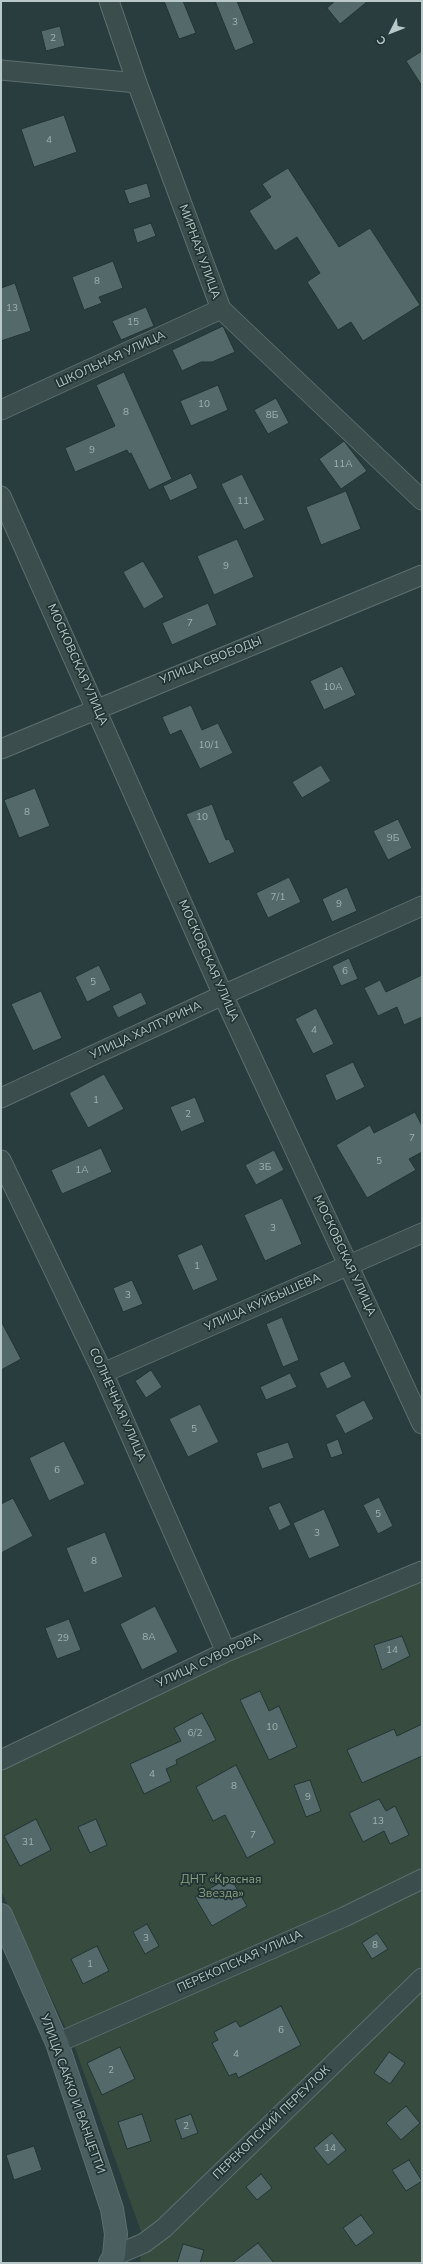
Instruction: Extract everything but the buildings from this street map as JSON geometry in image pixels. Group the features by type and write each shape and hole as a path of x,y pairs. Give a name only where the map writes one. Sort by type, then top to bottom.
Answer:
{"main road":[{"name":"УЛИЦА САККО И ВАНЦЕТТИ","path":"1,1915 57,2043 112,2209 116,2234 112,2260"}],"street":[{"name":"МИРНАЯ УЛИЦА","path":"109,1 137,83 221,309 422,500"},
{"path":"1,70 137,83"},
{"name":"ШКОЛЬНАЯ УЛИЦА","path":"1,410 221,309"},
{"name":"МОСКОВСКАЯ УЛИЦА","path":"1,496 97,708 223,995 422,1424"},
{"name":"УЛИЦА СВОБОДЫ","path":"1,749 97,708 422,575"},
{"name":"УЛИЦА ХАЛТУРИНА","path":"1,1098 223,995 422,906"},
{"name":"СОЛНЕЧНАЯ УЛИЦА","path":"1,1160 103,1372 226,1652"},
{"name":"УЛИЦА КУЙБЫШЕВА","path":"103,1372 422,1233"},
{"name":"УЛИЦА СУВОРОВА","path":"1,1760 226,1652 422,1571"},
{"name":"ПЕРЕКОПСКАЯ УЛИЦА","path":"57,2043 344,1917 422,1879"},
{"name":"ПЕРЕКОПСКИЙ ПЕРЕУЛОК","path":"112,2260 144,2243 164,2228 422,1978"}],"green space":[{"name":"ДНТ «Красная Звезда»","path":"422,1582 422,2263 140,2263 142,2234 75,2048 1,1891 1,1771 230,1657"}]}
